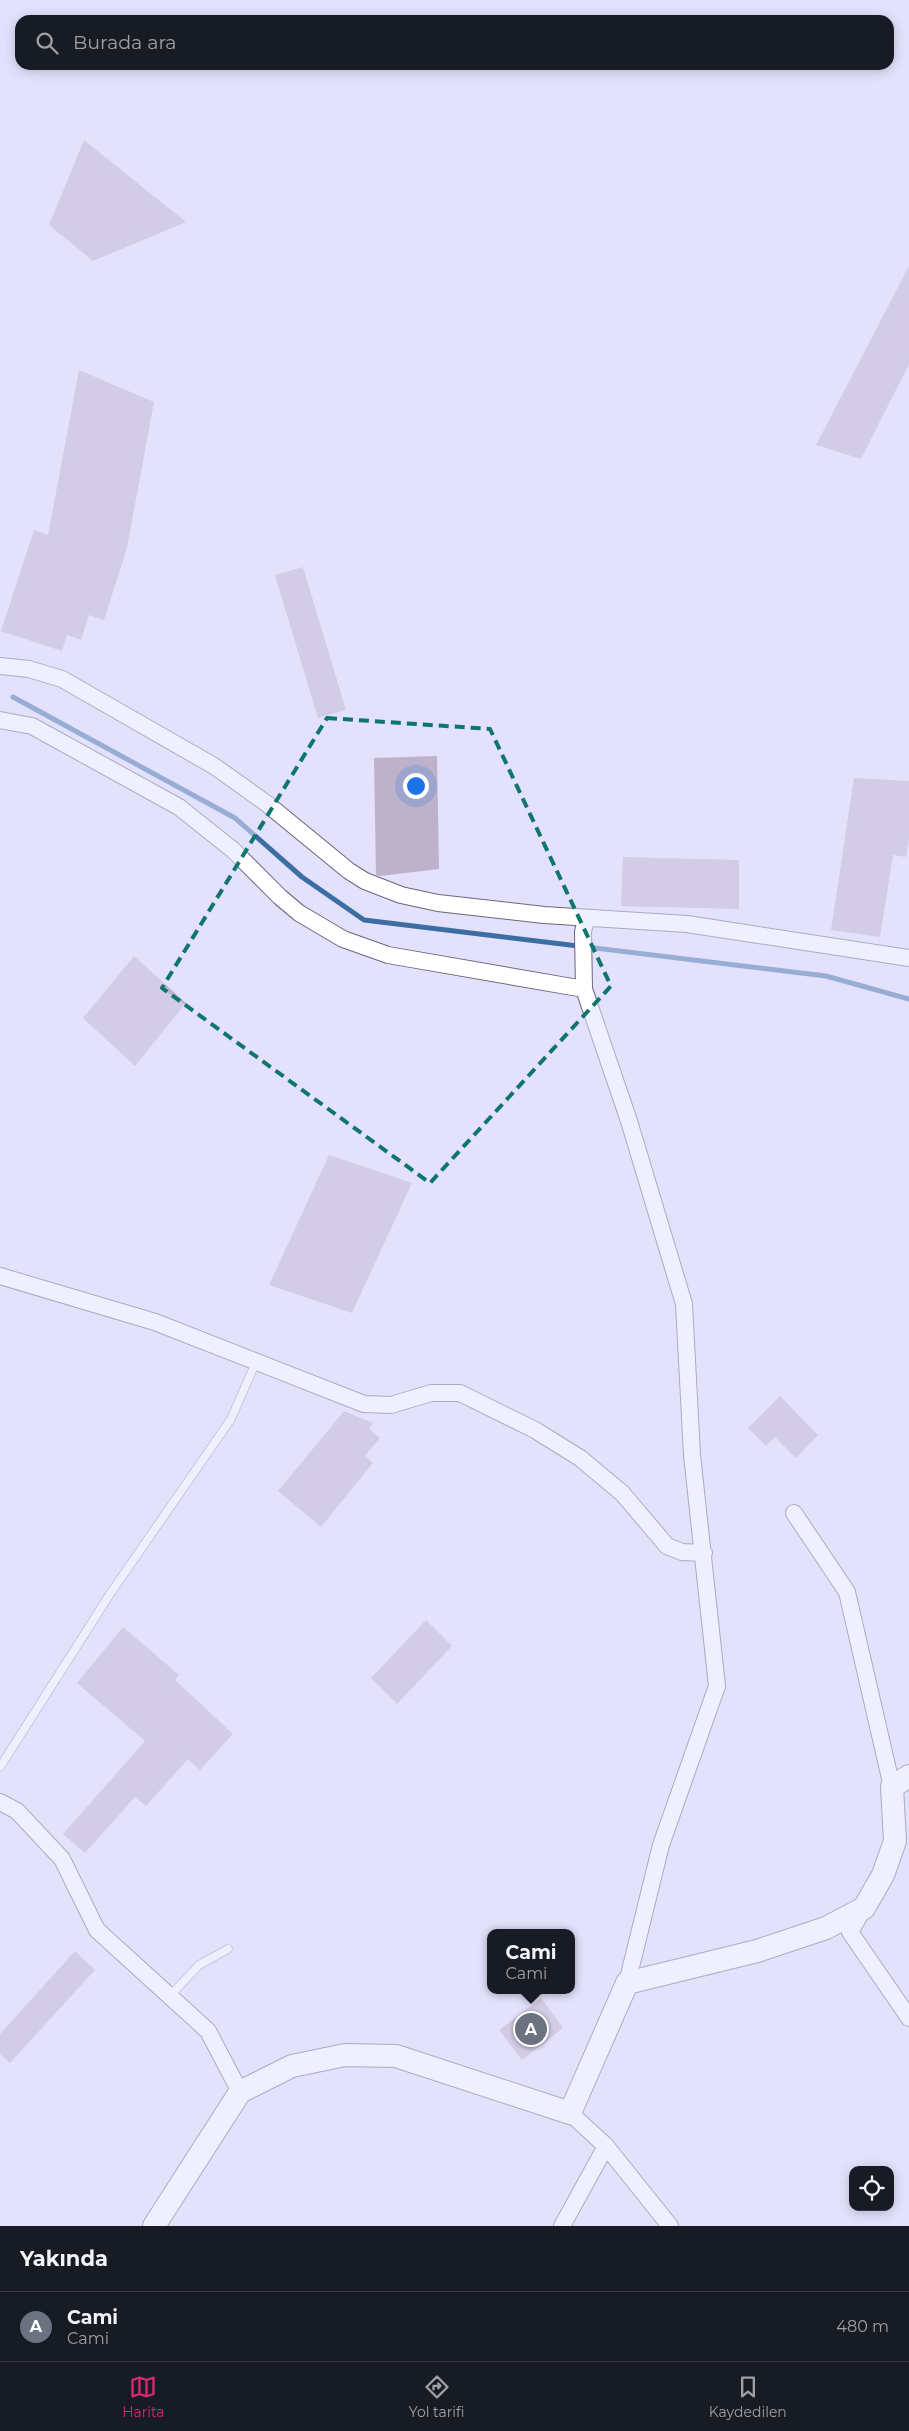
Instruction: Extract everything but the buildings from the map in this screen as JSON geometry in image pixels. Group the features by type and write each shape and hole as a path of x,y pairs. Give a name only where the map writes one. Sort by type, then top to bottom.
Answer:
{"street":[{"path":"0,666 29,669 62,680 149,728 240,784 333,860 357,876 383,889 438,904 584,925 687,924 909,958"},
{"path":"0,720 32,726 179,807 233,850 280,897 300,914 343,939 388,955 584,989"},
{"path":"570,2113 627,1983 661,1845 717,1686 692,1455 684,1304 630,1121 584,989 582,971 584,925"},
{"path":"0,1276 155,1322 364,1404 391,1405 431,1393 460,1393 535,1430 580,1458 622,1493 667,1546 682,1552 704,1553"},
{"path":"794,1512 847,1592 900,1782 894,1841 883,1875 850,1932 909,2018"},
{"path":"0,1802 17,1811 62,1859 97,1930 208,2031 240,2092"},
{"path":"627,1983 757,1951 826,1928 864,1908"},
{"path":"154,2226 240,2092 292,2066 344,2055 396,2056 570,2113 606,2146 670,2226"},
{"path":"562,2226 606,2146"}],"lane":[{"path":"0,1767 110,1594 231,1419 256,1362"},
{"path":"170,1996 199,1965 228,1949"}],"highlighted area":[{"path":"327,718 490,729 611,986 430,1183 162,988"}],"waterway":[{"path":"13,697 235,818 302,877 364,920 826,976 909,999"}],"place":[{"name":"Cami","path":"531,2029"}]}
